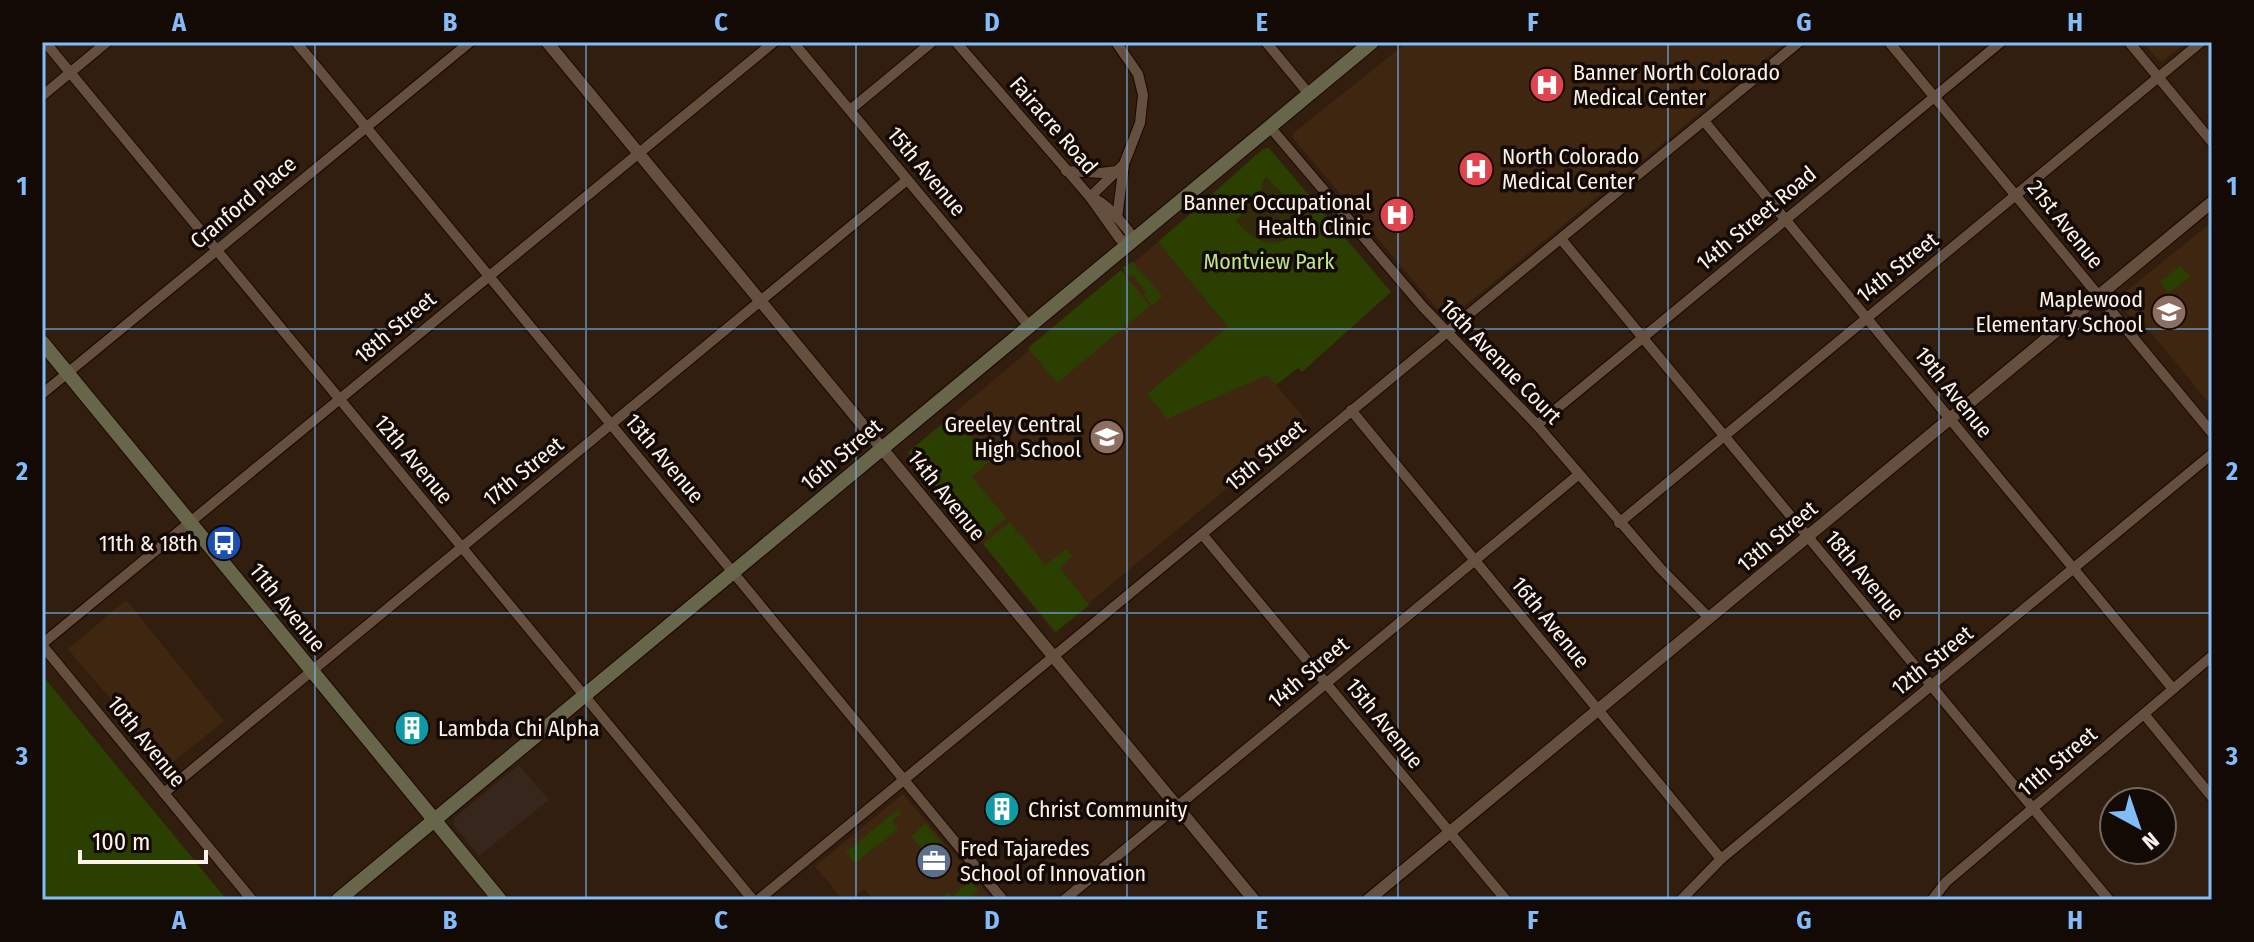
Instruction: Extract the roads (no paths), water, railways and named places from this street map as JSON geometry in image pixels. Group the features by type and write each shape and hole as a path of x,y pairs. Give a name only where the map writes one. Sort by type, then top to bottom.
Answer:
{"main road":[{"name":"16th Street","path":"338,900 1372,42"},
{"name":"11th Avenue","path":"42,342 500,900"}],"street":[{"name":"12th Avenue","path":"45,42 755,900"},
{"path":"42,96 107,42"},
{"name":"13th Avenue","path":"296,42 1003,900"},
{"name":"Cranford Place","path":"42,394 470,42"},
{"name":"14th Avenue","path":"547,42 1254,900"},
{"name":"18th Street","path":"42,644 774,42"},
{"name":"15th Avenue","path":"793,42 1029,326"},
{"path":"850,110 932,42"},
{"name":"Fairacre Road","path":"956,42 1090,197 1120,239 1129,243 1130,233 1097,199 1090,197"},
{"path":"1090,197 1120,167 1140,123 1143,95 1134,66 1116,42"},
{"path":"1266,42 1309,94"},
{"name":"15th Street","path":"755,900 1799,42"},
{"name":"21st Avenue","path":"1889,42 2212,433"},
{"name":"14th Street Road","path":"1537,425 2001,42"},
{"path":"2129,42 2212,142"},
{"name":"14th Street","path":"1619,523 2201,42"},
{"name":"19th Avenue","path":"1704,121 2173,689"},
{"name":"16th Avenue Court","path":"1270,127 1446,332 1537,425 1619,523 1709,618"},
{"path":"1066,171 1084,173 1120,167"},
{"path":"1117,218 1120,167"},
{"name":"17th Street","path":"164,793 907,180"},
{"name":"13th Street","path":"1368,900 2212,202"},
{"name":"18th Avenue","path":"1561,239 2109,900"},
{"name":"16th Avenue","path":"1351,410 1721,859"},
{"name":"12th Street","path":"1681,900 1721,859 2212,454"},
{"name":"14th Street","path":"1064,900 1578,475"},
{"name":"15th Avenue","path":"1202,534 1506,900"},
{"name":"10th Avenue","path":"42,644 252,900"},
{"name":"11th Street","path":"1932,900 1946,882 2212,656"},
{"path":"2144,714 2212,797"}],"place":[{"name":"Banner North Colorado Medical Center","path":"1547,85"},
{"name":"North Colorado Medical Center","path":"1476,169"},
{"name":"Banner Occupational Health Clinic","path":"1397,215"},
{"name":"Maplewood Elementary School","path":"2169,312"},
{"name":"Greeley Central High School","path":"1107,437"},
{"name":"11th & 18th","path":"224,543"},
{"name":"Lambda Chi Alpha","path":"412,728"},
{"name":"Christ Community","path":"1002,809"},
{"name":"Fred Tajaredes School of Innovation","path":"934,861"}],"park label":[{"name":"Montview Park","path":"1269,261"}]}
